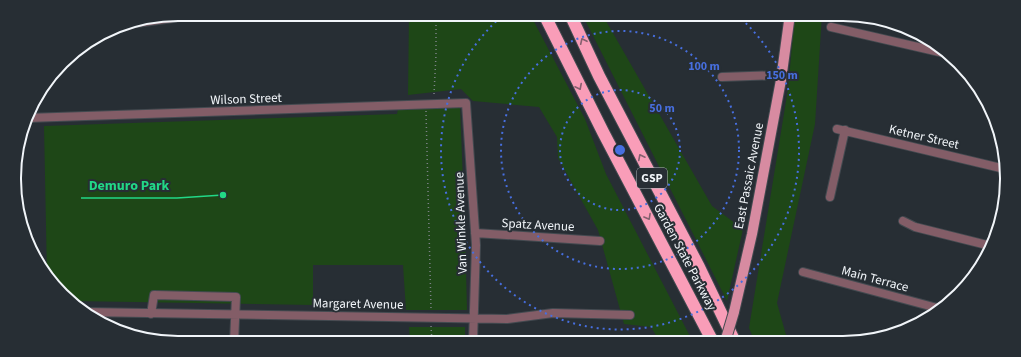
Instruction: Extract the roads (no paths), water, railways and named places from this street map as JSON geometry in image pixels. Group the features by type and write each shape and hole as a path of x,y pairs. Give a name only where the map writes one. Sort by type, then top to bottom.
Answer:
{"highway":[{"name":"Garden State Parkway","path":"547,21 596,119 710,336"},
{"name":"Garden State Parkway","path":"573,21 599,76 732,336"}],"main road":[{"name":"East Passaic Avenue","path":"728,336 752,234 782,74 789,21"}],"street":[{"path":"831,27 934,51"},
{"path":"722,77 782,74"},
{"name":"Wilson Street","path":"33,118 466,103"},
{"name":"Van Winkle Avenue","path":"466,103 475,233 473,336"},
{"name":"Ketner Street","path":"830,197 841,130 1000,168"},
{"path":"903,221 915,227 986,245"},
{"name":"Spatz Avenue","path":"475,233 600,241"},
{"name":"Main Terrace","path":"803,272 933,307"},
{"path":"151,314 154,296 236,297 234,336"},
{"name":"Margaret Avenue","path":"96,312 507,319 553,313 630,315"}],"place":[{"name":"Demuro Park","path":"223,195"}]}
